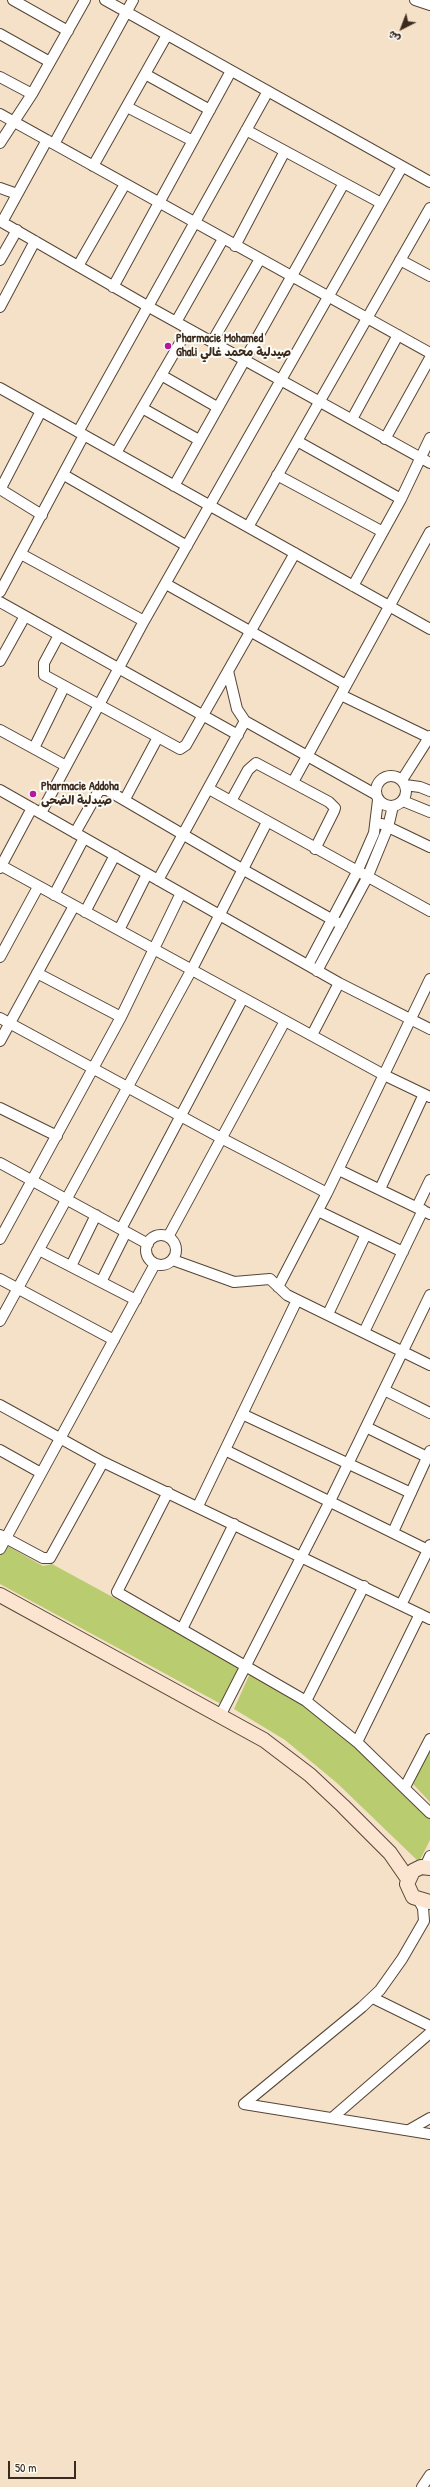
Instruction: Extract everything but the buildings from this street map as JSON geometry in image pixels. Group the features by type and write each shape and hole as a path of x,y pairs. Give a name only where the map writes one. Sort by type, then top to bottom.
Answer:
{"main road":[{"path":"0,1596 264,1740 310,1775 390,1853 422,1868 410,1893 426,1900"}],"street":[{"path":"13,0 68,31"},
{"path":"0,143 32,94 85,0"},
{"path":"105,0 430,182"},
{"path":"133,0 125,11 50,142 1,221 149,307 430,463"},
{"path":"415,0 430,5"},
{"path":"0,34 50,62"},
{"path":"93,166 167,35"},
{"path":"113,286 231,71"},
{"path":"145,74 210,110"},
{"path":"0,77 32,94"},
{"path":"0,592 64,475 81,433 194,223 268,91"},
{"path":"127,107 193,141"},
{"path":"0,114 235,246 429,351 386,439"},
{"path":"246,130 381,203"},
{"path":"235,246 285,151"},
{"path":"380,1189 427,1096 0,867 66,766 144,622 402,167"},
{"path":"174,486 344,183"},
{"path":"78,266 125,184"},
{"path":"0,188 17,194"},
{"path":"248,527 430,208"},
{"path":"0,260 16,230"},
{"path":"176,322 223,239"},
{"path":"0,307 35,241"},
{"path":"212,342 260,259"},
{"path":"400,260 430,276"},
{"path":"116,453 188,329"},
{"path":"352,420 398,335"},
{"path":"161,376 217,407"},
{"path":"0,388 391,606 430,630"},
{"path":"142,408 199,440"},
{"path":"41,411 0,489 42,514"},
{"path":"354,586 401,499 430,438"},
{"path":"297,441 401,499"},
{"path":"64,475 187,546"},
{"path":"277,475 383,532"},
{"path":"293,782 391,606 430,532"},
{"path":"59,635 44,663 42,672 47,677 157,739 177,749 183,748 295,553"},
{"path":"21,554 144,622"},
{"path":"166,584 346,685"},
{"path":"0,602 238,735"},
{"path":"0,661 26,616"},
{"path":"228,671 237,709 245,721 377,797 388,806 393,806 403,801 406,796 404,782 430,737 341,695"},
{"path":"34,748 64,687"},
{"path":"158,880 245,721"},
{"path":"0,730 66,766"},
{"path":"125,799 157,739"},
{"path":"231,801 253,764 260,764 293,782 335,808 315,849"},
{"path":"308,965 357,872 376,822 376,787 380,780 387,776 395,776 404,782 430,791"},
{"path":"209,789 367,878 430,911"},
{"path":"0,790 317,971 430,1029"},
{"path":"54,895 100,790 107,790 125,799 242,870 342,925"},
{"path":"403,801 430,812"},
{"path":"317,971 367,878 388,827 393,806"},
{"path":"0,1321 192,969 218,914 267,822"},
{"path":"376,822 430,847"},
{"path":"85,912 115,855"},
{"path":"119,930 148,874"},
{"path":"0,957 38,887"},
{"path":"0,1239 94,1069 142,976 153,949 181,893"},
{"path":"0,1041 74,906"},
{"path":"37,973 121,1017"},
{"path":"278,1287 339,1170 430,979"},
{"path":"312,1035 339,983"},
{"path":"101,1282 123,1230 181,1116 244,998"},
{"path":"0,1018 223,1139 327,1193"},
{"path":"168,1237 223,1139 285,1021"},
{"path":"0,1108 57,1136"},
{"path":"0,1163 148,1244"},
{"path":"339,1170 423,1210"},
{"path":"364,1332 423,1210 430,1180"},
{"path":"318,1210 403,1252"},
{"path":"71,1266 96,1215"},
{"path":"328,1314 366,1234"},
{"path":"154,1237 168,1237 176,1248 173,1260 164,1265 155,1264 147,1253 148,1244 154,1237"},
{"path":"39,1250 136,1300"},
{"path":"173,1260 234,1282 245,1282 266,1278 273,1281 287,1295 430,1365"},
{"path":"0,1549 3,1537 41,1472 155,1264"},
{"path":"0,1279 114,1340"},
{"path":"220,1716 245,1664 330,1501 430,1295"},
{"path":"198,1506 297,1300"},
{"path":"384,1390 430,1413"},
{"path":"0,1405 103,1462 198,1506 430,1619"},
{"path":"242,1414 411,1493"},
{"path":"366,1427 429,1454 393,1532"},
{"path":"0,1450 41,1472"},
{"path":"225,1450 429,1548 401,1605"},
{"path":"3,1537 43,1558 50,1558 103,1462"},
{"path":"168,1492 117,1592 245,1664 306,1701 357,1742 405,1787 430,1813"},
{"path":"182,1629 234,1524"},
{"path":"306,1701 364,1586"},
{"path":"357,1742 420,1614"},
{"path":"405,1787 430,1739"},
{"path":"426,1900 423,1908 424,1921 396,1969 373,1998 244,2104 430,2134"},
{"path":"373,1998 430,2026"},
{"path":"332,2118 430,2033"},
{"path":"408,2130 430,2118"},
{"path":"422,2487 430,2475"}],"green space":[{"path":"6,1545 43,1566 52,1564 241,1667 221,1704 0,1584 0,1556"},
{"path":"251,1671 298,1700 356,1746 430,1818 430,1840 419,1862 337,1783 285,1740 234,1709"},
{"path":"430,1749 430,1802 413,1784"}],"place":[{"name":"Pharmacie Mohamed Ghali صيدلية محمد غالي","path":"168,346"},
{"name":"Pharmacie Addoha صيدلية الضحى","path":"33,794"}]}
